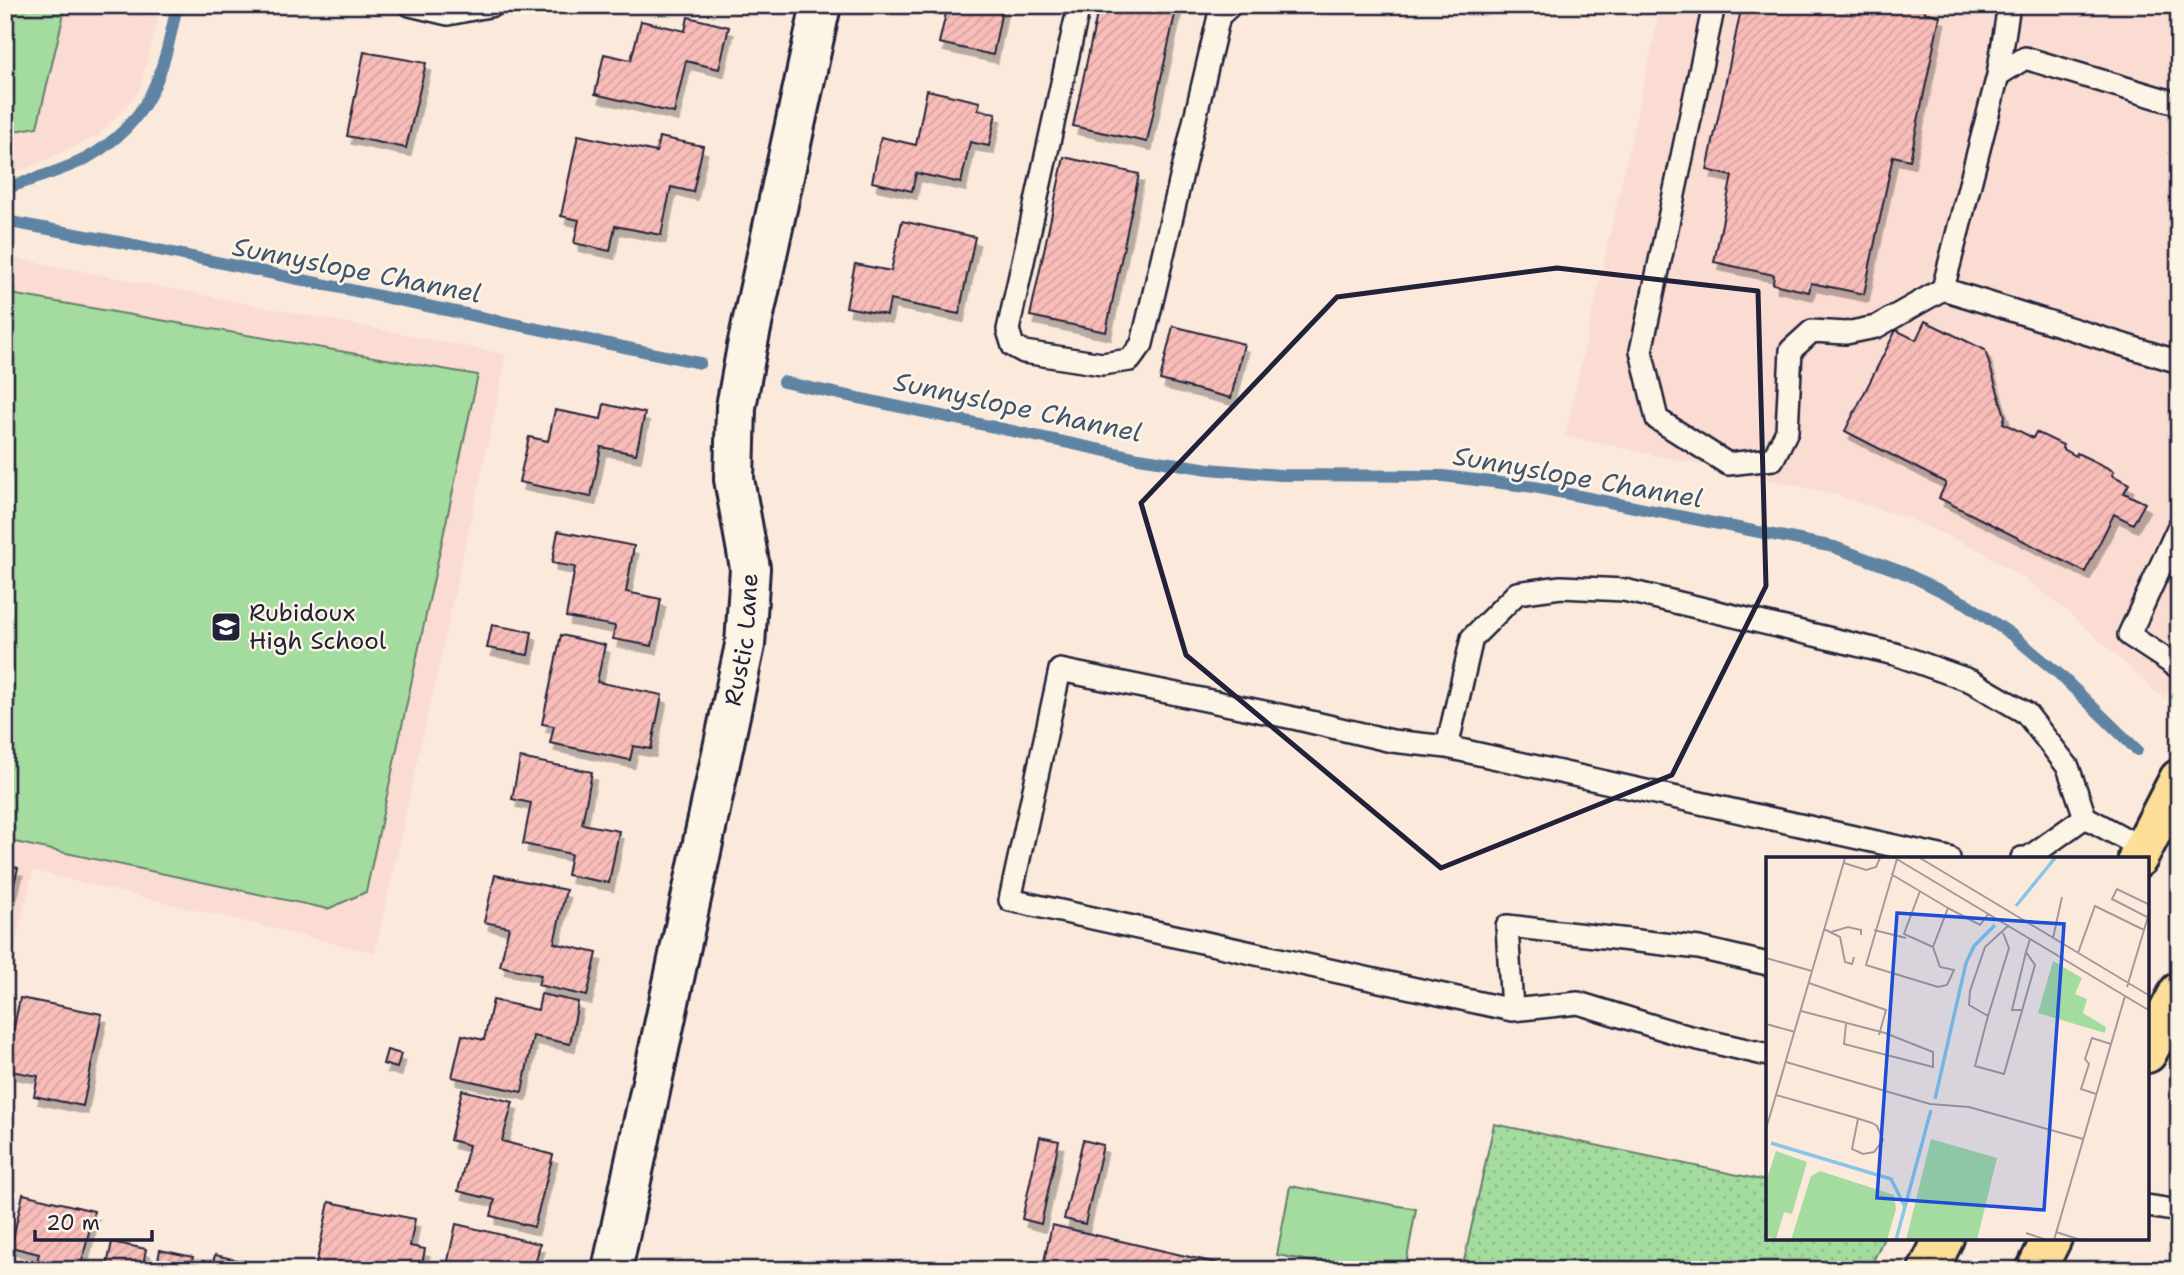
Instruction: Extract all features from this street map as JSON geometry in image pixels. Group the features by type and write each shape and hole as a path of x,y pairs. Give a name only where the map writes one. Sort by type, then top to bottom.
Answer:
{"main road":[{"path":"2141,854 2179,779"},
{"path":"2149,1049 2179,992"},
{"path":"1928,1270 1943,1240"},
{"path":"2036,1270 2051,1240"}],"street":[{"name":"Rustic Lane","path":"612,1270 745,645 750,568 734,479 736,407 821,5"}],"lane":[{"path":"410,5 448,14 494,5"},
{"path":"1079,5 1008,330 1013,346 1024,352 1102,364 1130,360 1142,344 1219,16 1231,5"},
{"path":"1714,5 1641,351 1657,419 1728,464 1773,459 1787,431 1791,350 1812,331 1846,333 1876,327 1943,289 1998,75 2009,5"},
{"path":"1998,75 2025,58 2179,104"},
{"path":"1943,289 2179,362"},
{"path":"2179,526 2129,635 2179,668"},
{"path":"1447,747 1472,638 1517,593 1561,587 1624,590 1895,654 1971,681 2026,713 2068,767 2085,817 2141,854"},
{"path":"1766,1055 1686,1037 1578,1003 1512,1010 1010,900 1060,670 1392,741 1447,747 1940,857"},
{"path":"2029,857 2085,817"},
{"path":"1512,1010 1507,926 1699,948 1766,964"},
{"path":"2149,1206 2179,1211"}],"highlighted area":[{"path":"1557,268 1758,291 1766,586 1672,775 1441,868 1186,655 1141,503 1337,297"}],"shaded area":[{"path":"5,5 162,5 139,92 98,136 32,166 5,175"},
{"path":"1661,5 2179,5 2179,670 2164,699 2068,612 2025,579 1981,551 1910,519 1826,492 1565,436"},
{"name":"Rubidoux High School","path":"5,256 505,354 501,384 375,953 33,871 5,987"}],"green space":[{"path":"5,5 66,5 37,127 5,133"},
{"name":"Rubidoux High School","path":"5,293 478,375 366,892 328,909 5,840"},
{"path":"1494,1124 1766,1181 1766,1240 1883,1240 1869,1270 1462,1270"},
{"path":"1290,1186 1416,1209 1405,1270 1357,1270 1277,1255"}],"building":[{"path":"948,5 1003,5 993,55 939,43"},
{"path":"1099,5 1177,5 1147,142 1073,126"},
{"path":"1742,5 1926,5 1924,12 1940,16 1910,160 1893,156 1864,294 1811,283 1809,292 1773,284 1774,275 1714,262 1732,176 1707,170"},
{"path":"688,17 729,27 719,69 686,61 674,113 595,94 604,54 631,60 641,21 685,31"},
{"path":"364,52 426,63 406,148 347,136"},
{"path":"927,90 980,102 978,110 996,113 989,146 970,142 961,183 916,173 912,191 872,182 881,137 916,145"},
{"path":"578,135 656,152 659,137 703,146 693,192 671,187 661,235 615,226 610,251 574,243 579,220 561,216"},
{"path":"1064,157 1139,174 1106,332 1030,316"},
{"path":"902,221 975,237 959,314 890,300 887,315 846,307 855,264 891,271"},
{"path":"1925,321 1985,350 2005,416 2003,423 2033,438 2036,432 2063,445 2062,448 2076,456 2077,453 2114,471 2112,475 2129,484 2124,493 2145,503 2133,524 2114,514 2085,572 1939,498 1946,483 1845,431 1896,330 1916,340"},
{"path":"1173,326 1244,344 1231,398 1160,380"},
{"path":"604,404 645,413 636,454 601,447 591,497 519,482 529,437 548,441 555,410 601,419"},
{"path":"558,531 634,546 626,592 661,599 652,646 613,639 615,626 566,617 575,567 552,563"},
{"path":"492,625 532,632 528,655 487,648"},
{"path":"561,635 605,645 597,682 662,695 651,749 633,746 630,760 550,743 554,726 542,724"},
{"path":"520,758 592,772 582,824 619,831 609,883 567,875 571,854 523,844 531,803 512,799"},
{"path":"5,865 18,868 5,919"},
{"path":"495,875 566,890 554,943 597,953 587,996 538,985 541,975 500,966 509,927 484,922"},
{"path":"541,994 578,1002 570,1044 533,1036 522,1092 452,1077 462,1035 484,1040 493,1000 538,1010"},
{"path":"20,998 102,1014 83,1106 34,1096 38,1076 5,1070"},
{"path":"387,1050 401,1054 397,1068 383,1064"},
{"path":"462,1090 513,1102 502,1141 553,1155 534,1227 491,1216 495,1200 458,1191 469,1145 450,1140"},
{"path":"1040,1137 1059,1141 1041,1224 1022,1219"},
{"path":"1083,1140 1103,1145 1085,1224 1064,1219"},
{"path":"23,1194 94,1211 80,1270 35,1270 39,1254 11,1247"},
{"path":"329,1202 415,1219 410,1246 425,1249 421,1270 315,1270"},
{"path":"456,1224 540,1244 534,1270 446,1270"},
{"path":"1052,1225 1246,1270 1042,1270"},
{"path":"112,1242 146,1249 142,1270 106,1270"},
{"path":"160,1250 193,1257 190,1270 156,1270"},
{"path":"215,1255 281,1270 211,1270"}],"waterway":[{"path":"5,189 78,163 109,144 127,128 140,111 160,74 177,5"},
{"name":"Sunnyslope Channel","path":"5,221 130,244 700,363"},
{"name":"Sunnyslope Channel","path":"783,382 1139,458 1209,469 1281,475 1443,476 1534,487 1834,547 1907,574 1967,604 2012,635 2059,674 2137,750"}],"place":[{"name":"Rubidoux High School","path":"226,627"}]}
